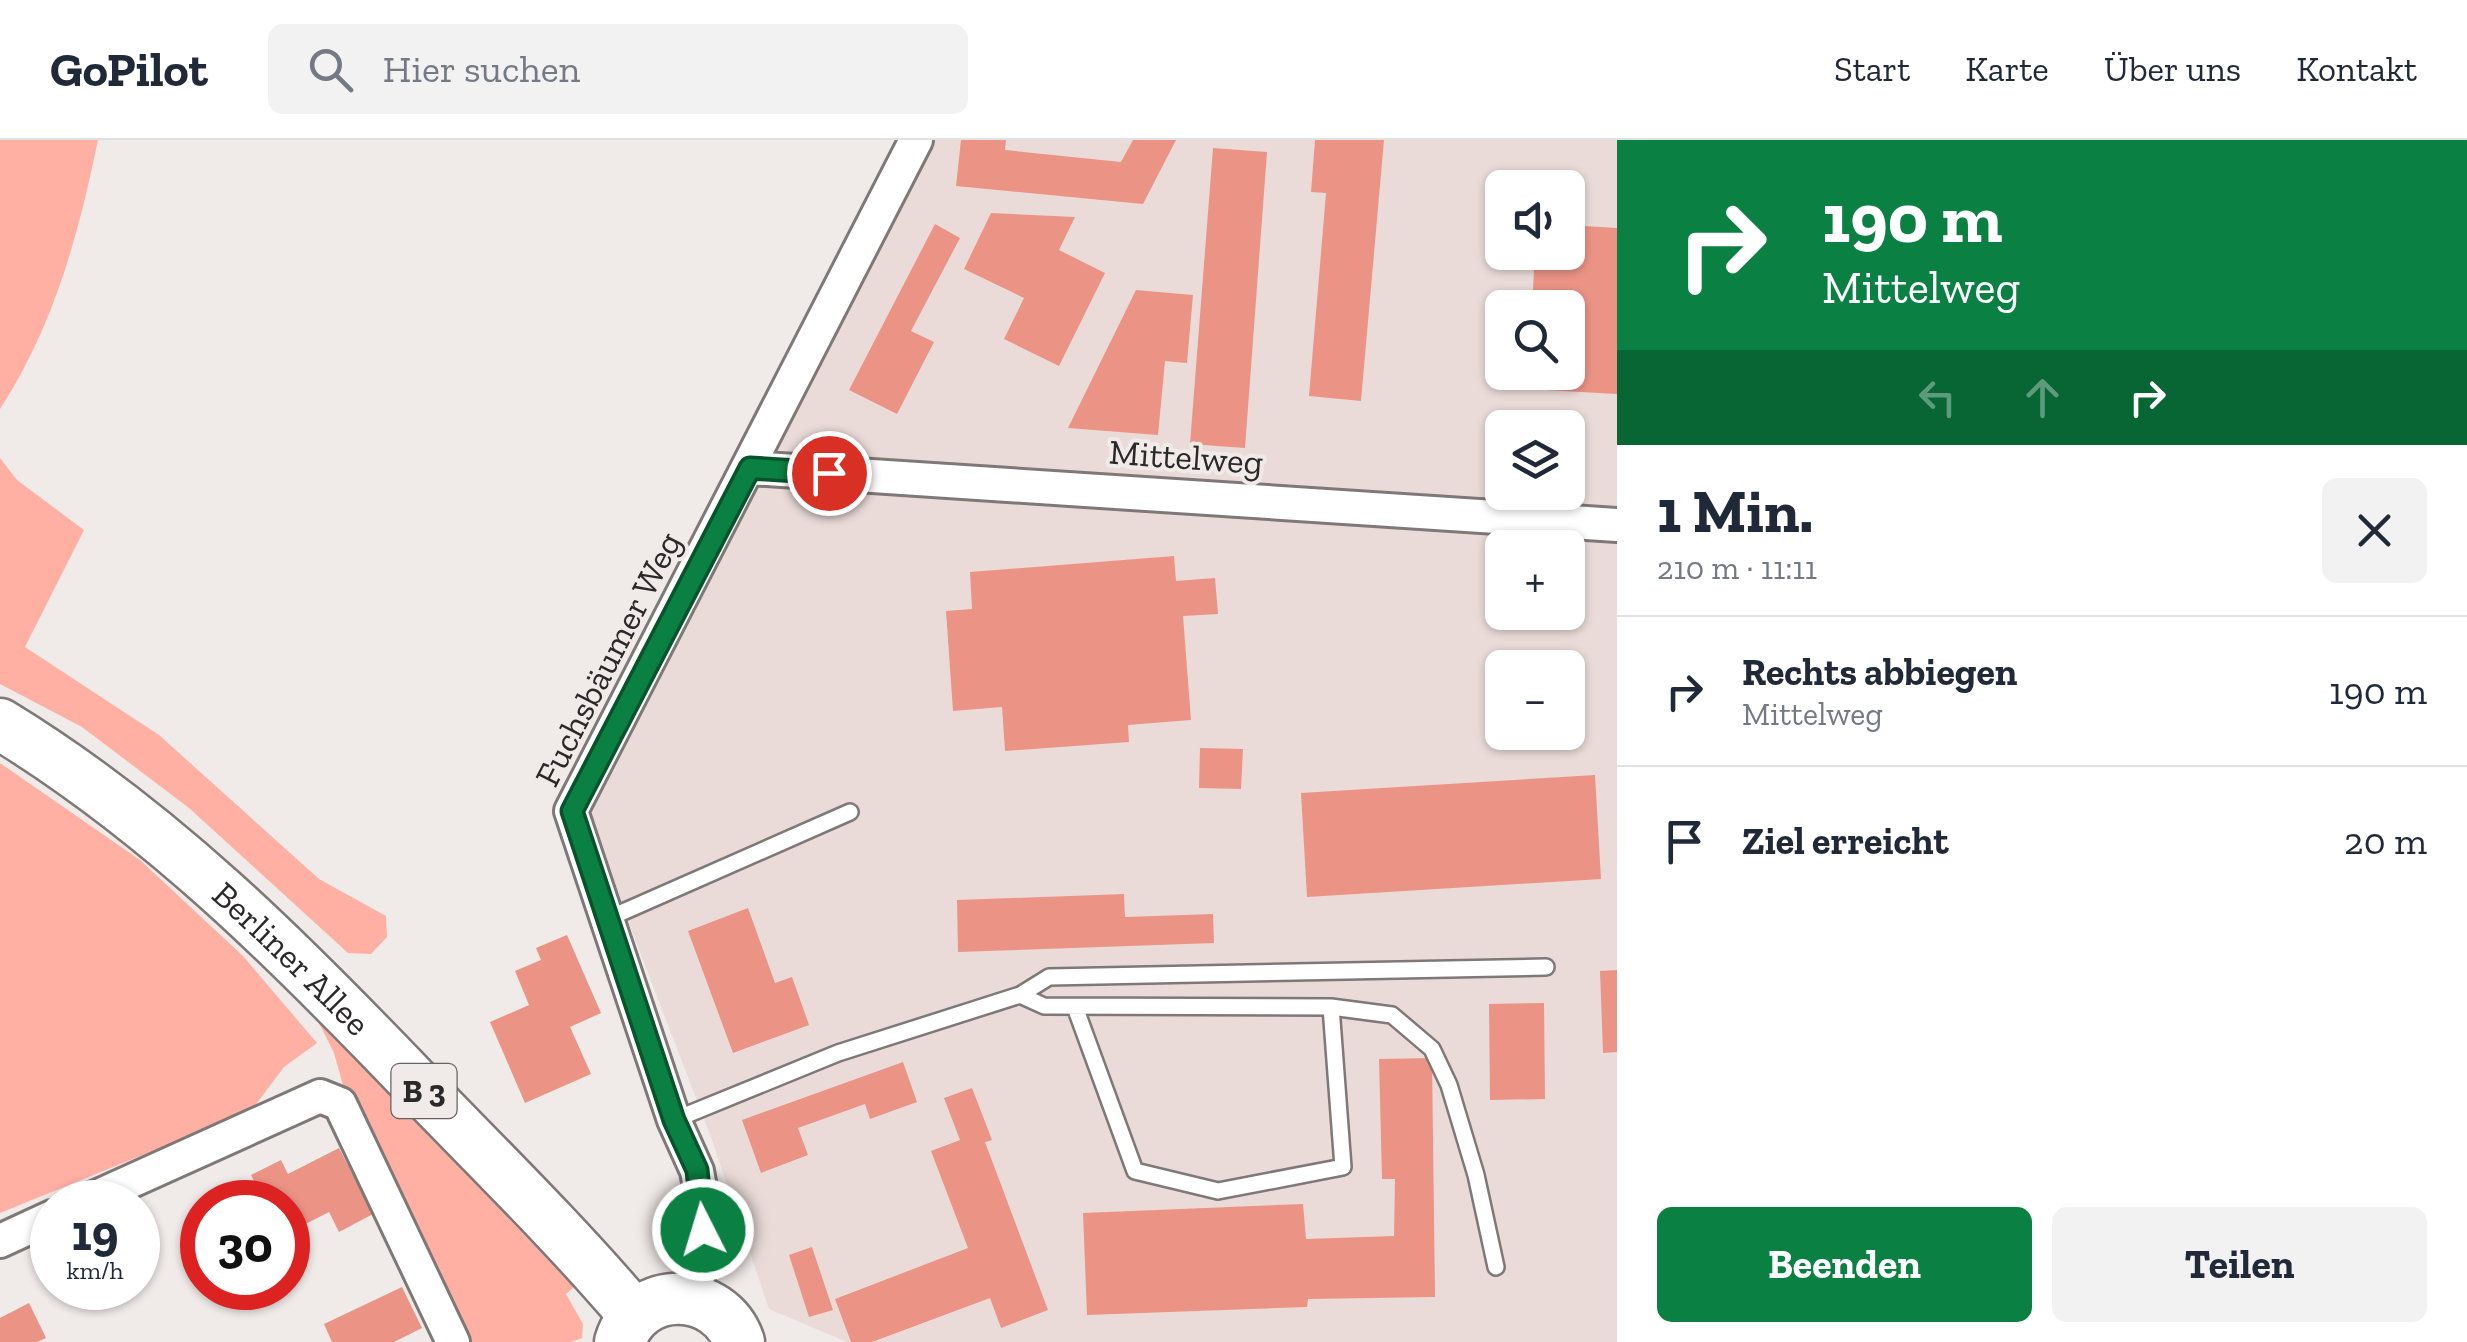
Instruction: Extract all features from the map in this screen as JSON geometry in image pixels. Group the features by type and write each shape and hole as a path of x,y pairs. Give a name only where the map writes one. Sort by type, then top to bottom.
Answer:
{"main road":[{"name":"Berliner Allee","path":"0,724 75,770 186,858 270,934 576,1249 628,1329"},
{"path":"628,1329 672,1297 693,1298 724,1316 739,1342"}],"street":[{"name":"Fuchsbäumer Weg","path":"693,1298 702,1256 703,1204 697,1170 674,1120 572,811 916,140"},
{"name":"Mittelweg","path":"750,468 1617,525"},
{"path":"134,1180 320,1096 340,1104 454,1342"},
{"path":"0,1241 30,1228"}],"lane":[{"path":"607,919 850,812"},
{"path":"674,1120 838,1053 1020,995 1049,977 1546,967"},
{"path":"1020,995 1044,1006 1331,1007 1392,1015 1432,1049 1449,1085 1476,1176 1496,1267"},
{"path":"1075,1007 1135,1171 1218,1191 1343,1167 1331,1007"}],"shaded area":[{"path":"0,140 98,140 62,279 35,345 0,409"},
{"path":"895,140 1617,140 1617,1342 847,1342 769,1309 711,1137 617,892 557,798"},
{"path":"0,458 17,480 84,530 25,647 159,735 319,879 386,916 387,937 371,954 348,953 189,808 82,727 0,684"},
{"path":"0,763 140,860 243,956 317,1043 284,1067 251,1111 81,1180 30,1180 30,1201 0,1213"},
{"path":"313,1011 520,1215 575,1286 566,1294 583,1324 582,1338 571,1342 468,1342 346,1096 334,1053"}],"building":[{"path":"961,140 1006,140 1005,150 1121,162 1133,140 1176,140 1143,204 956,186"},
{"path":"1315,140 1384,140 1361,401 1309,396 1326,193 1311,192"},
{"path":"1213,148 1267,152 1245,448 1190,444"},
{"path":"991,213 1075,217 1059,250 1105,273 1059,366 1004,339 1024,298 964,269"},
{"path":"935,224 960,238 911,331 934,342 897,414 849,390"},
{"path":"1585,226 1617,228 1617,394 1545,390 1585,390 1585,290 1533,290 1534,270 1585,270"},
{"path":"1136,290 1193,295 1187,363 1165,361 1158,435 1068,428"},
{"path":"1174,556 1176,581 1215,578 1218,614 1183,616 1191,720 1128,725 1129,742 1005,751 1002,707 953,711 946,611 972,609 970,572"},
{"path":"1200,748 1243,749 1241,789 1199,788"},
{"path":"1595,775 1601,879 1307,897 1301,793"},
{"path":"1124,894 1125,917 1213,914 1214,943 958,952 957,900"},
{"path":"748,908 775,983 792,977 809,1025 733,1053 688,931"},
{"path":"567,935 601,1013 570,1027 591,1074 525,1103 490,1022 529,1005 515,971 541,960 536,948"},
{"path":"1617,970 1617,1052 1603,1053 1600,971"},
{"path":"1544,1003 1545,1099 1490,1100 1489,1004"},
{"path":"1432,1058 1435,1297 1308,1299 1307,1307 1087,1315 1083,1213 1303,1204 1306,1239 1394,1236 1395,1179 1382,1179 1379,1059"},
{"path":"903,1062 917,1102 870,1119 865,1104 798,1128 808,1155 761,1173 742,1120"},
{"path":"972,1088 992,1140 985,1142 1048,1310 1001,1328 990,1298 872,1342 851,1342 835,1299 968,1248 931,1151 960,1140 944,1098"},
{"path":"339,1148 373,1214 339,1232 329,1212 310,1222 310,1180 254,1180 251,1175 281,1160 288,1174"},
{"path":"812,1247 833,1310 809,1317 789,1255"},
{"path":"402,1287 422,1328 394,1342 332,1342 324,1324"},
{"path":"29,1303 46,1338 37,1342 0,1342 0,1318"}],"route":[{"path":"703,1230 697,1170 674,1120 572,811 750,468 829,473"}]}
